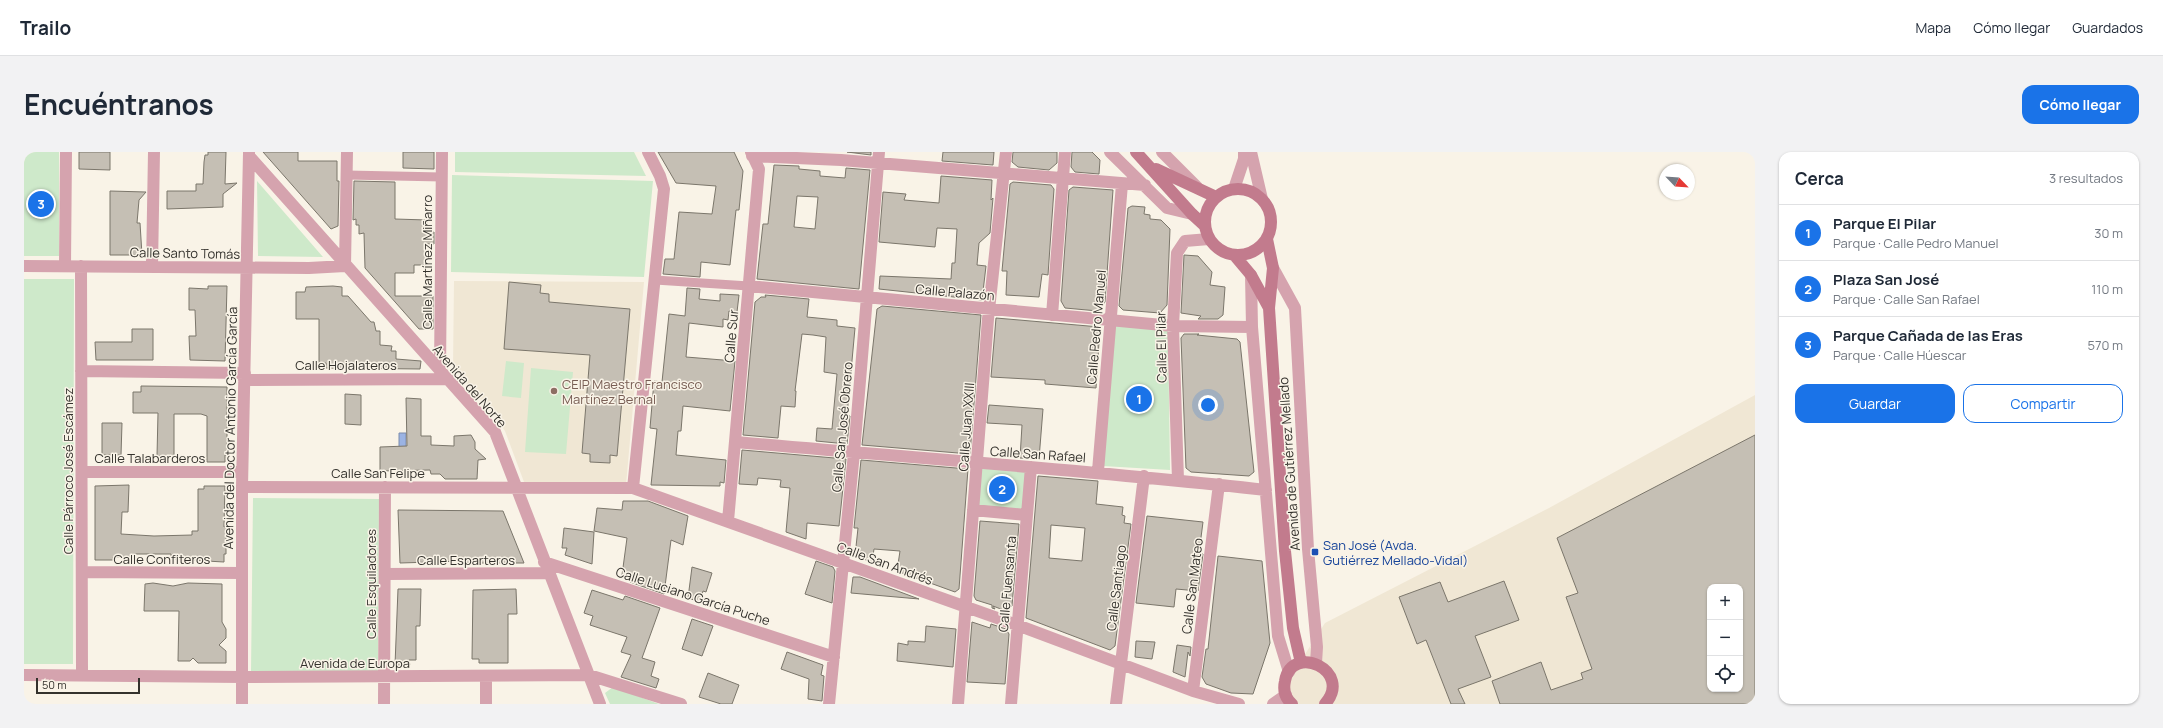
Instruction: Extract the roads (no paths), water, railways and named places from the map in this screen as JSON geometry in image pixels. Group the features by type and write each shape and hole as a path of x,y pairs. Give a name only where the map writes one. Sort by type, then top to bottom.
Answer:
{"main road":[{"path":"1136,152 1192,214 1204,225 1209,239 1220,251 1235,256 1249,254 1260,247 1267,239 1270,231 1270,218 1267,206 1262,199 1249,191 1234,189 1224,191 1216,196 1207,209 1204,225"},
{"path":"1151,167 1216,196"},
{"name":"Avenida de Gutiérrez Mellado","path":"1267,239 1273,268 1269,308 1285,551 1293,628 1300,663"},
{"path":"1235,256 1251,275 1269,308"},
{"path":"1289,700 1284,687 1289,672 1300,663 1316,664 1328,673 1332,689 1339,704"},
{"path":"1325,704 1332,689"}],"street":[{"path":"65,266 66,152"},
{"path":"152,267 154,152"},
{"path":"345,266 347,152"},
{"name":"Calle Martínez Miñarro","path":"442,152 444,376"},
{"path":"633,488 664,189 660,176 648,152"},
{"name":"Calle Juan XXIII","path":"958,704 989,309 1006,152"},
{"path":"1052,315 1065,152"},
{"path":"1110,152 1167,208 1192,214"},
{"path":"1162,152 1197,187"},
{"path":"1234,189 1244,152"},
{"path":"1251,152 1262,199"},
{"name":"Avenida del Norte","path":"249,154 345,266 495,432 600,704"},
{"name":"Avenida del Doctor Antonio García García","path":"242,704 242,472 248,268 249,154"},
{"path":"751,154 878,158 1003,174 1145,186"},
{"name":"Calle Sur","path":"728,520 759,169 751,154"},
{"name":"Calle San José Obrero","path":"829,704 868,298 878,158"},
{"path":"347,175 442,178"},
{"name":"Calle Pedro Manuel","path":"1098,471 1122,184"},
{"name":"Calle El Pilar","path":"1178,480 1173,326 1177,253 1185,241 1209,239"},
{"name":"Calle Santo Tomás","path":"24,266 248,268 345,266"},
{"name":"Calle Párroco José Escámez","path":"81,266 82,676"},
{"name":"Avenida de Gutiérrez Mellado","path":"1273,268 1295,308 1307,527 1317,647 1316,664"},
{"name":"Avenida de Gutiérrez Mellado","path":"1251,275 1252,327 1278,636 1289,672"},
{"name":"Calle Palazón","path":"655,280 749,286 1173,326 1252,327"},
{"name":"Calle Hojalateros","path":"81,371 244,376 444,376"},
{"name":"Calle San Rafael","path":"736,442 977,464 1098,471 1266,490"},
{"name":"Calle Fuensanta","path":"1011,704 1030,467"},
{"name":"Calle Talabarderos","path":"82,472 242,472"},
{"name":"Calle Santiago","path":"1116,704 1144,476"},
{"name":"Calle San Mateo","path":"1193,691 1219,484"},
{"name":"Calle San Felipe","path":"242,487 515,487"},
{"name":"Calle Esquiladores","path":"384,704 385,487"},
{"name":"Calle San Andrés","path":"515,487 633,488 728,520 843,563 1017,624 1193,691 1239,704"},
{"path":"973,510 1026,515"},
{"name":"Calle Esparteros","path":"385,574 546,567"},
{"name":"Calle Luciano García Puche","path":"546,567 834,657"},
{"name":"Calle Confiteros","path":"82,572 242,574"},
{"name":"Avenida de Europa","path":"24,675 242,677 589,675 681,704"},
{"path":"486,676 486,704"},
{"path":"1274,704 1289,700"}],"water":[{"path":"399,433 406,433 406,450 399,450"}],"place":[{"name":"Parque Cañada de las Eras","path":"41,204"},
{"name":"CEIP Maestro Francisco Martínez Bernal","path":"554,391"},
{"name":"Parque El Pilar","path":"1139,399"},
{"name":"Plaza San José","path":"1002,489"},
{"name":"San José (Avda. Gutiérrez Mellado-Vidal)","path":"1315,552"}]}
